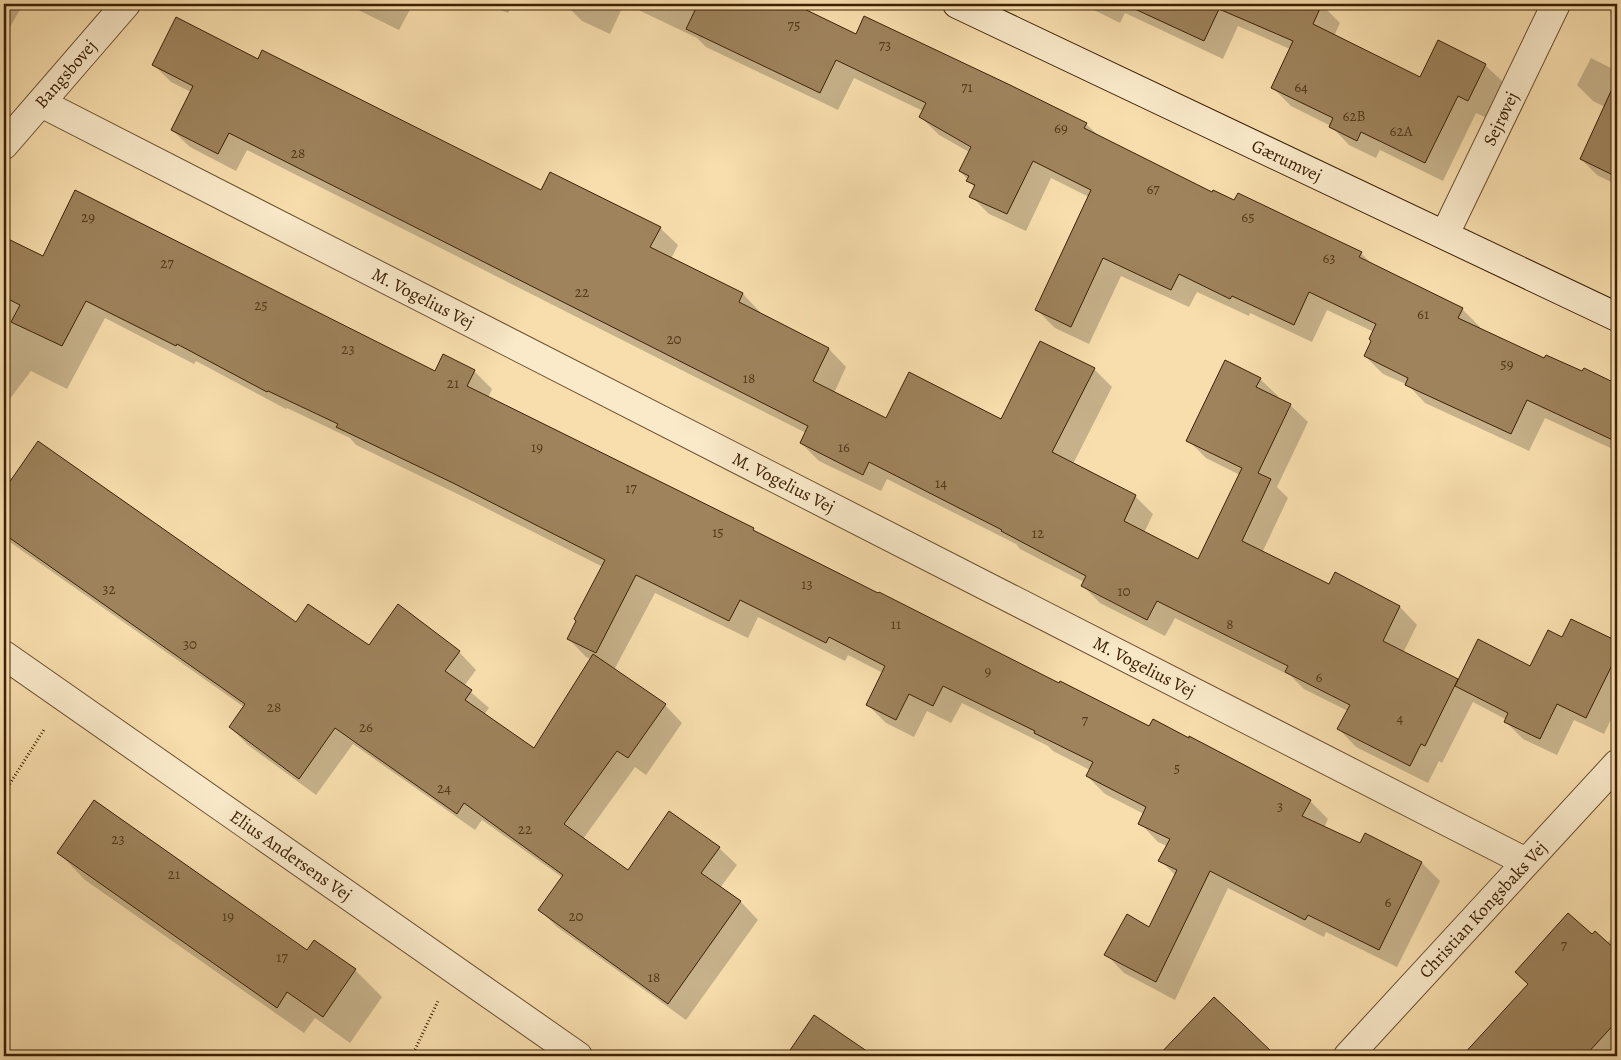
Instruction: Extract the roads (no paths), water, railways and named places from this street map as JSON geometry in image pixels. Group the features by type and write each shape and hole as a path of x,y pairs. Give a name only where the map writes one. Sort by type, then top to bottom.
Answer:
{"street":[{"name":"Bangsbovej","path":"4,145 126,4"},
{"name":"Gærumvej","path":"958,4 1617,317"},
{"name":"Sejrøvej","path":"1445,234 1556,4"},
{"name":"M. Vogelius Vej","path":"41,103 1526,862"},
{"name":"Elius Andersens Vej","path":"4,655 578,1056"},
{"name":"Christian Kongsbaks Vej","path":"1348,1056 1617,764"}]}
